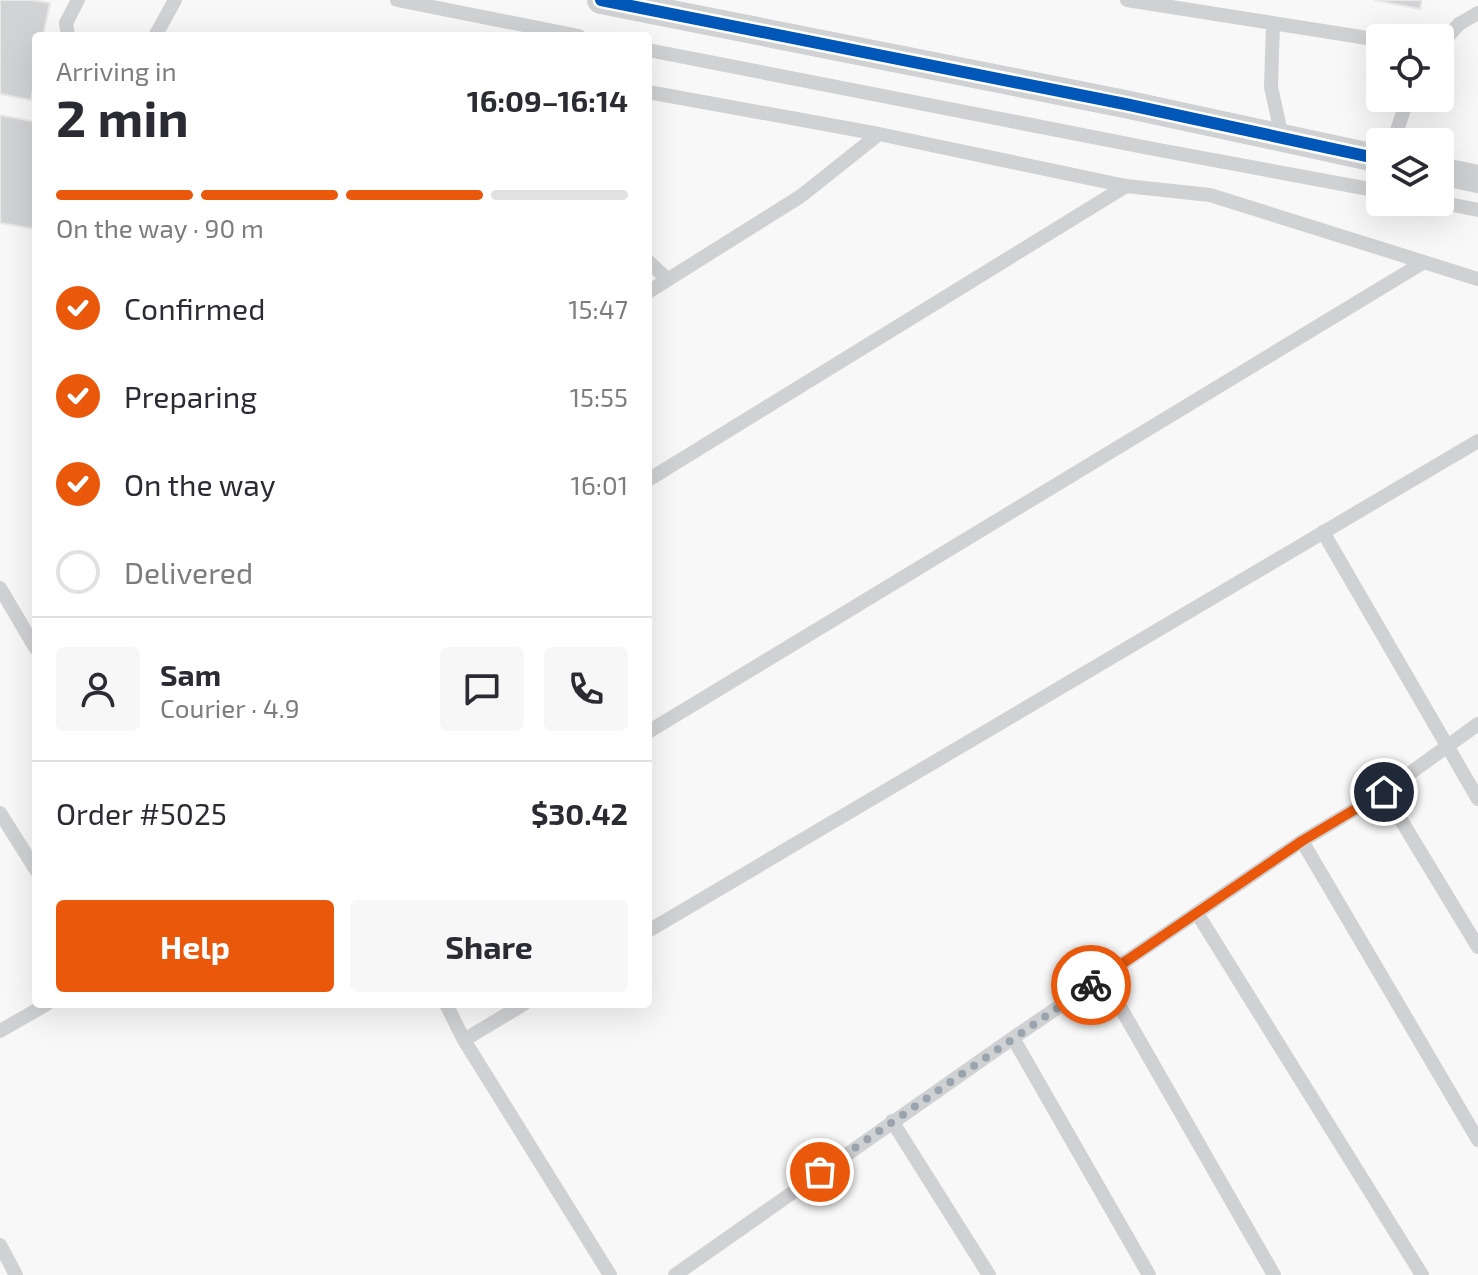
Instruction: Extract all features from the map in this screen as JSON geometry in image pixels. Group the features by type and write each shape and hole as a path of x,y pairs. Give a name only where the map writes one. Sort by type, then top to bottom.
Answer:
{"street":[{"path":"601,0 1366,156"},
{"path":"1454,174 1478,179"}],"lane":[{"path":"67,32 66,23 78,0"},
{"path":"157,32 175,0"},
{"path":"397,0 559,32"},
{"path":"1127,0 1366,38"},
{"path":"1454,30 1478,13"},
{"path":"1273,23 1271,87 1282,137"},
{"path":"652,51 1366,188"},
{"path":"652,93 879,134 1126,186 1210,195 1478,279"},
{"path":"652,290 801,196 879,134"},
{"path":"652,478 1126,186"},
{"path":"1454,205 1478,210"},
{"path":"652,730 1424,262"},
{"path":"652,265 668,280"},
{"path":"652,929 1478,441"},
{"path":"1323,532 1478,799"},
{"path":"0,588 32,642"},
{"path":"675,1275 892,1121 1302,841 1384,792 1478,724"},
{"path":"1384,792 1478,947"},
{"path":"0,813 32,864"},
{"path":"1302,841 1478,1140"},
{"path":"1197,913 1422,1275"},
{"path":"1103,977 1274,1275"},
{"path":"0,1031 40,1008"},
{"path":"448,1008 464,1040 610,1275"},
{"path":"464,1040 517,1008"},
{"path":"1013,1038 1149,1275"},
{"path":"892,1121 989,1275"},
{"path":"0,1245 16,1275"}],"building":[{"path":"0,0 50,3 44,32 32,32 31,100 0,94"},
{"path":"1374,0 1422,0 1420,9"},
{"path":"0,115 32,121 32,228 0,223"}],"cycle path":[{"path":"601,0 1125,104 1366,156"}],"way so far":[{"path":"820,1172 1091,985"}],"route":[{"path":"1091,985 1302,841 1384,792"}]}
